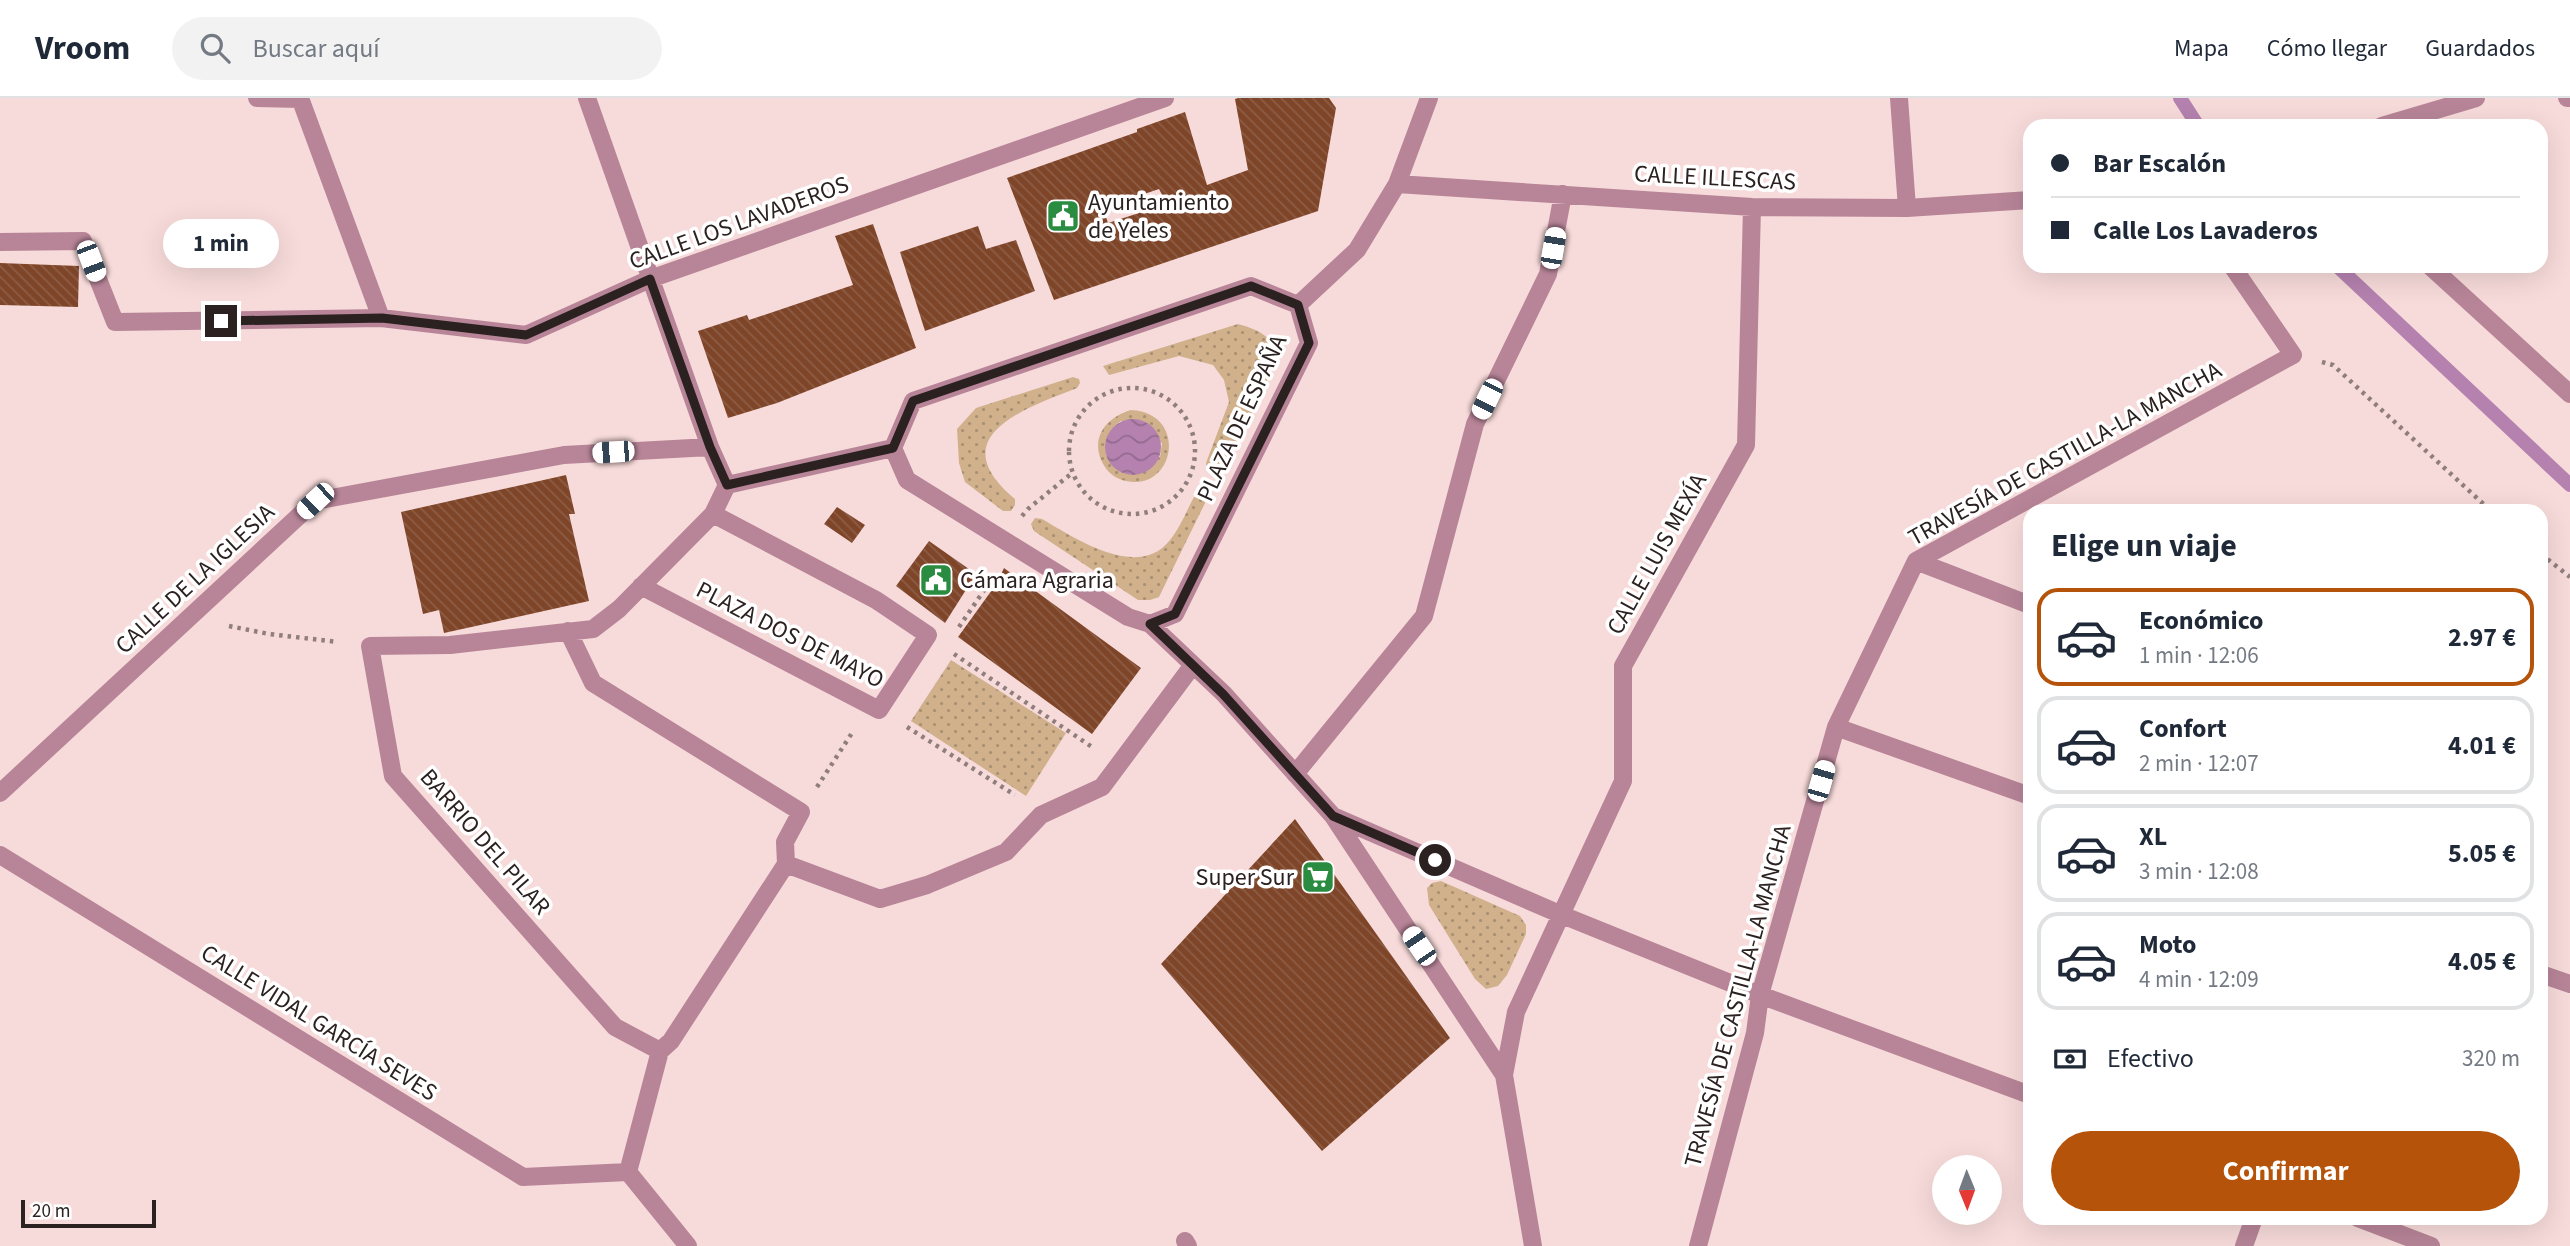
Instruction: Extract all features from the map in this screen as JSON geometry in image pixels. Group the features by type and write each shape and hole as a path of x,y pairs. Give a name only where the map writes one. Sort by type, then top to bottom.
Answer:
{"street":[{"path":"257,98 300,98 382,318"},
{"path":"370,646 450,645 593,629 619,609 713,514 727,485 710,447 587,98"},
{"name":"CALLE LOS LAVADEROS","path":"0,242 83,241 115,322 382,318 526,335 650,279 1165,98"},
{"path":"1298,305 1357,250 1397,184 1429,98"},
{"path":"1899,98 1907,208"},
{"path":"2406,119 2476,98"},
{"name":"CALLE ILLESCAS","path":"1397,184 1752,207 1907,208 2023,200"},
{"path":"1295,774 1424,616 1475,424 1548,274 1563,194"},
{"name":"CALLE LUIS MEXÍA","path":"1504,1075 1516,1012 1623,781 1623,666 1746,445 1752,207"},
{"path":"2237,273 2294,355"},
{"path":"2438,273 2570,394"},
{"name":"PLAZA DE ESPAÑA","path":"893,448 913,401 1251,286 1298,305 1309,343 1175,614 1150,624"},
{"name":"TRAVESÍA DE CASTILLA-LA MANCHA","path":"1698,1246 1755,1033 1759,995 1836,727 1916,561 2294,355"},
{"name":"CALLE DE LA IGLESIA","path":"0,793 315,501 564,455 710,447"},
{"path":"727,485 893,448 907,480 1128,617 1150,624 1223,694 1333,816 1504,1075 1533,1246"},
{"name":"PLAZA DOS DE MAYO","path":"641,586 879,710 928,635 876,600 713,514"},
{"path":"1916,561 2023,603"},
{"path":"568,631 593,683 801,812 785,842 786,864 671,1041 660,1051 628,1172 688,1246"},
{"name":"BARRIO DEL PILAR","path":"370,646 393,776 615,1027 660,1051"},
{"path":"786,864 880,899 927,885 1006,852 1044,814 1102,788 1193,665"},
{"path":"1836,727 2023,794"},
{"path":"1333,816 1562,915 1759,995 2023,1092"},
{"name":"CALLE VIDAL GARCÍA SEVES","path":"0,855 523,1177 628,1172"},
{"path":"2548,976 2570,984"},
{"path":"2244,1246 2252,1225"},
{"path":"2376,1225 2431,1246"}],"path":[{"path":"2294,355 2333,365 2483,504"},
{"path":"1136,387 1158,392 1176,404 1189,421 1196,442 1195,464 1187,484 1165,505 1156,510 1136,514 1116,512 1098,504 1083,491 1072,473 1069,453 1071,433 1079,415 1095,399 1115,390 1136,387"},
{"path":"2548,560 2570,577"},
{"path":"953,635 991,580 993,562"},
{"path":"190,618 269,634 370,646"},
{"path":"944,648 1118,765"},
{"path":"801,812 869,705"},
{"path":"896,721 1044,814"}],"shaded area":[{"path":"1238,324 1261,333 1270,341 1274,353 1273,363 1262,393 1244,428 1222,469 1214,474 1208,470 1206,463 1229,402 1224,380 1213,365 1179,356 1109,375 1103,366"},
{"path":"1073,377 1079,379 1077,388 1014,416 998,428 988,442 986,458 994,477 1015,499 1011,511 1003,511 965,482 959,463 957,429 976,408"},
{"path":"1131,410 1149,414 1162,424 1168,437 1169,451 1164,464 1156,475 1143,481 1126,481 1115,477 1104,466 1099,453 1098,444 1103,429 1122,413","holes":["1121,421 1162,443 1160,457 1107,457 1106,442 1110,432"]},
{"path":"1199,495 1206,501 1159,597 1150,600 1138,600 1034,531 1031,524 1035,518 1042,519 1106,552 1141,557 1157,552 1170,540 1194,497"},
{"path":"951,660 1066,733 1026,796 911,721"},
{"path":"1441,881 1520,916 1526,925 1526,934 1507,975 1498,986 1486,989 1475,979 1429,905 1427,888 1432,883"}],"water":[{"path":"1127,419 1139,419 1149,423 1157,431 1161,447 1157,463 1149,471 1139,475 1127,475 1117,471 1109,463 1105,453 1105,441 1109,431 1117,423"}],"building":[{"path":"1329,98 1336,108 1318,211 1054,300 1007,178 1185,112 1207,185 1248,170 1235,99","holes":["1159,189 1167,204 1108,223 1103,208"]},
{"path":"873,224 916,348 777,403 728,418 698,331 747,315 749,320 853,285 835,236"},
{"path":"978,226 986,249 1016,240 1035,291 925,331 900,252"},
{"path":"0,263 79,266 78,307 0,305"},
{"path":"566,475 575,514 569,514 589,601 444,633 439,610 423,614 401,512"},
{"path":"837,507 865,525 852,543 824,524"},
{"name":"Cámara Agraria","path":"929,541 976,574 945,623 896,586"},
{"path":"1004,568 1141,668 1092,734 958,637 997,583"},
{"path":"1295,819 1450,1038 1322,1151 1161,964"}],"waterway":[{"path":"2180,98 2194,119"},
{"path":"2344,273 2570,485"}],"place":[{"name":"Ayuntamiento de Yeles","path":"1063,216"},
{"name":"Cámara Agraria","path":"936,580"},
{"name":"Super Sur","path":"1318,877"}],"route":[{"path":"221,321 382,318 526,335 650,279 710,447 727,485 893,448 913,401 1251,286 1298,305 1309,343 1175,614 1150,624 1223,694 1333,816 1435,860"}]}
